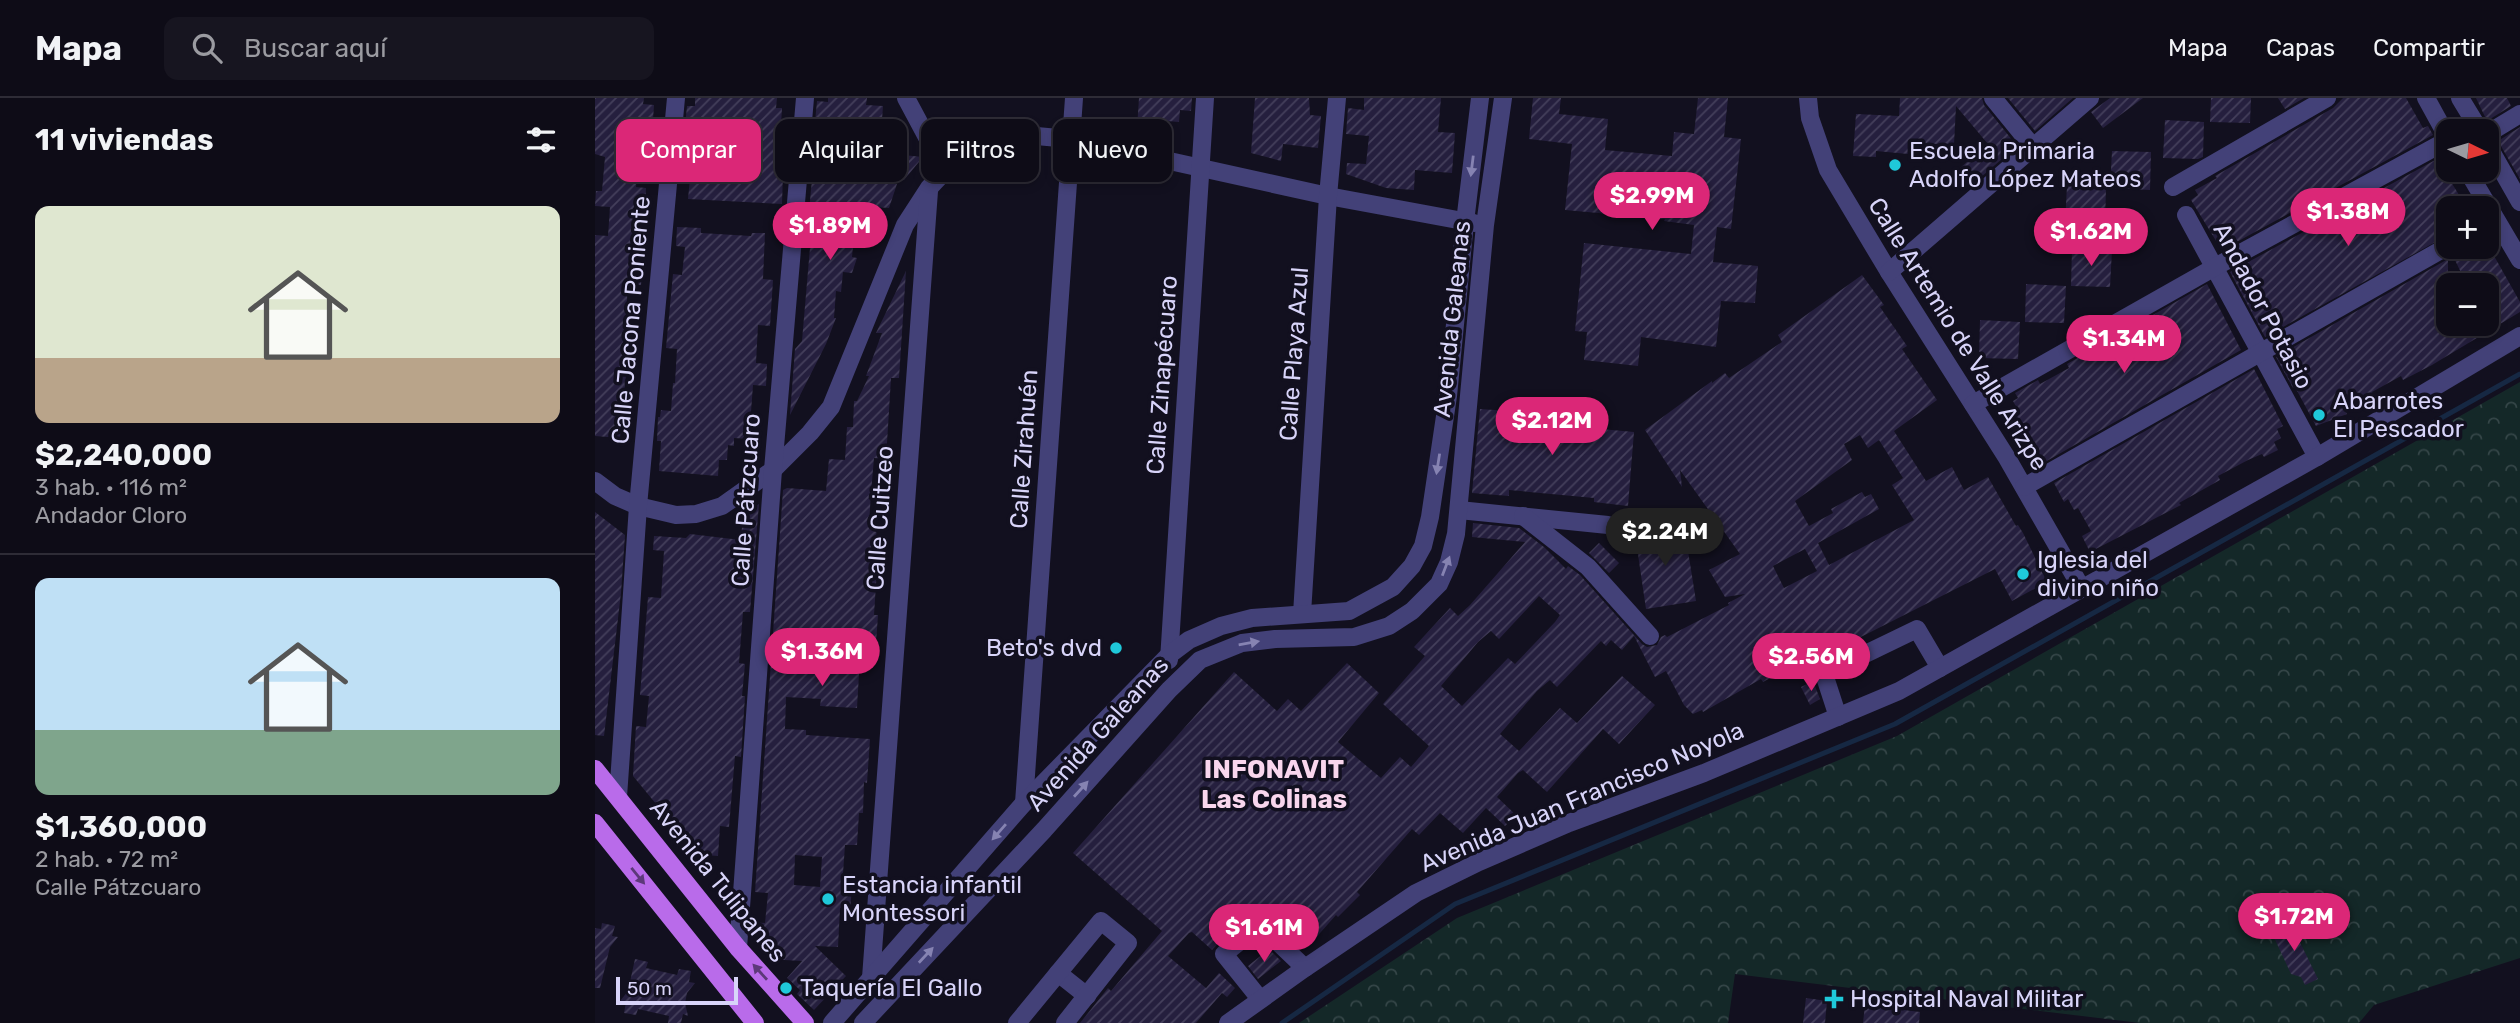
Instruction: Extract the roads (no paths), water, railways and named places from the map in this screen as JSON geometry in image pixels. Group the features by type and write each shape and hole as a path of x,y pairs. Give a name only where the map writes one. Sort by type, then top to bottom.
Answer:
{"main road":[{"name":"Avenida Tulipanes","path":"595,769 738,948 805,1023"},
{"path":"595,823 755,1023"}],"street":[{"name":"Calle Jacona Poniente","path":"618,797 638,506 676,98"},
{"name":"Calle Pátzcuaro","path":"738,948 772,470 805,98"},
{"path":"906,98 921,126"},
{"name":"Calle Zirahuén","path":"1072,119 1074,98"},
{"name":"Calle Zinapécuaro","path":"1168,690 1205,98"},
{"name":"Calle Playa Azul","path":"1302,614 1328,196 1337,98"},
{"name":"Avenida Galeanas","path":"832,1023 1024,803 1169,655 1189,640 1221,626 1252,618 1349,611 1393,587 1412,566 1423,546 1430,517 1448,396 1480,98"},
{"name":"Avenida Galeanas","path":"863,1023 1044,830 1168,690 1200,660 1242,643 1275,639 1354,637 1389,626 1412,611 1439,584 1449,562 1456,534 1485,225 1503,98"},
{"name":"Calle Artemio de Valle Arizpe","path":"1808,98 1810,118 1828,170 2024,487 2082,589"},
{"path":"1993,98 2033,147"},
{"path":"2173,187 2327,98"},
{"path":"2426,98 2437,119"},
{"path":"2460,98 2473,119"},
{"path":"1889,272 2085,99"},
{"path":"2499,127 2520,114"},
{"path":"1973,404 2436,146"},
{"path":"1172,162 1328,196 1485,225"},
{"path":"2499,165 2520,202"},
{"path":"595,481 615,496 638,506 676,515 696,514 722,506 772,470 810,433 831,407 905,225 935,182"},
{"name":"Calle Zirahuén","path":"1024,803 1067,182"},
{"name":"Calle Cuitzeo","path":"871,978 929,188"},
{"name":"Andador Potasio","path":"2186,215 2317,457"},
{"path":"2499,232 2520,260"},
{"path":"2024,487 2436,253"},
{"name":"Avenida Juan Francisco Noyola","path":"1228,1023 1416,893 1479,862 1899,691 2317,457 2520,336"},
{"path":"1448,396 1469,398"},
{"path":"1459,510 1608,525"},
{"path":"1523,516 1588,568 1650,636"},
{"path":"1838,717 1825,674 1917,629 1940,668"},
{"path":"1017,1023 1101,921 1128,943 1065,1023"},
{"path":"1260,999 1224,954 1260,925 1305,968"},
{"path":"1058,973 1087,996"}],"waterway":[{"path":"1282,1023 1455,904 1895,724 2520,374"}],"place":[{"name":"Escuela Primaria Adolfo López Mateos","path":"1895,165"},
{"name":"Abarrotes El Pescador","path":"2319,415"},
{"name":"Iglesia del divino niño","path":"2023,574"},
{"name":"Beto's dvd","path":"1116,648"},
{"name":"Estancia infantil Montessori","path":"828,899"},
{"name":"Taquería El Gallo","path":"786,988"},
{"name":"Hospital Naval Militar","path":"1834,999"}],"district":[{"name":"INFONAVIT Las Colinas","path":"1274,784"}]}
